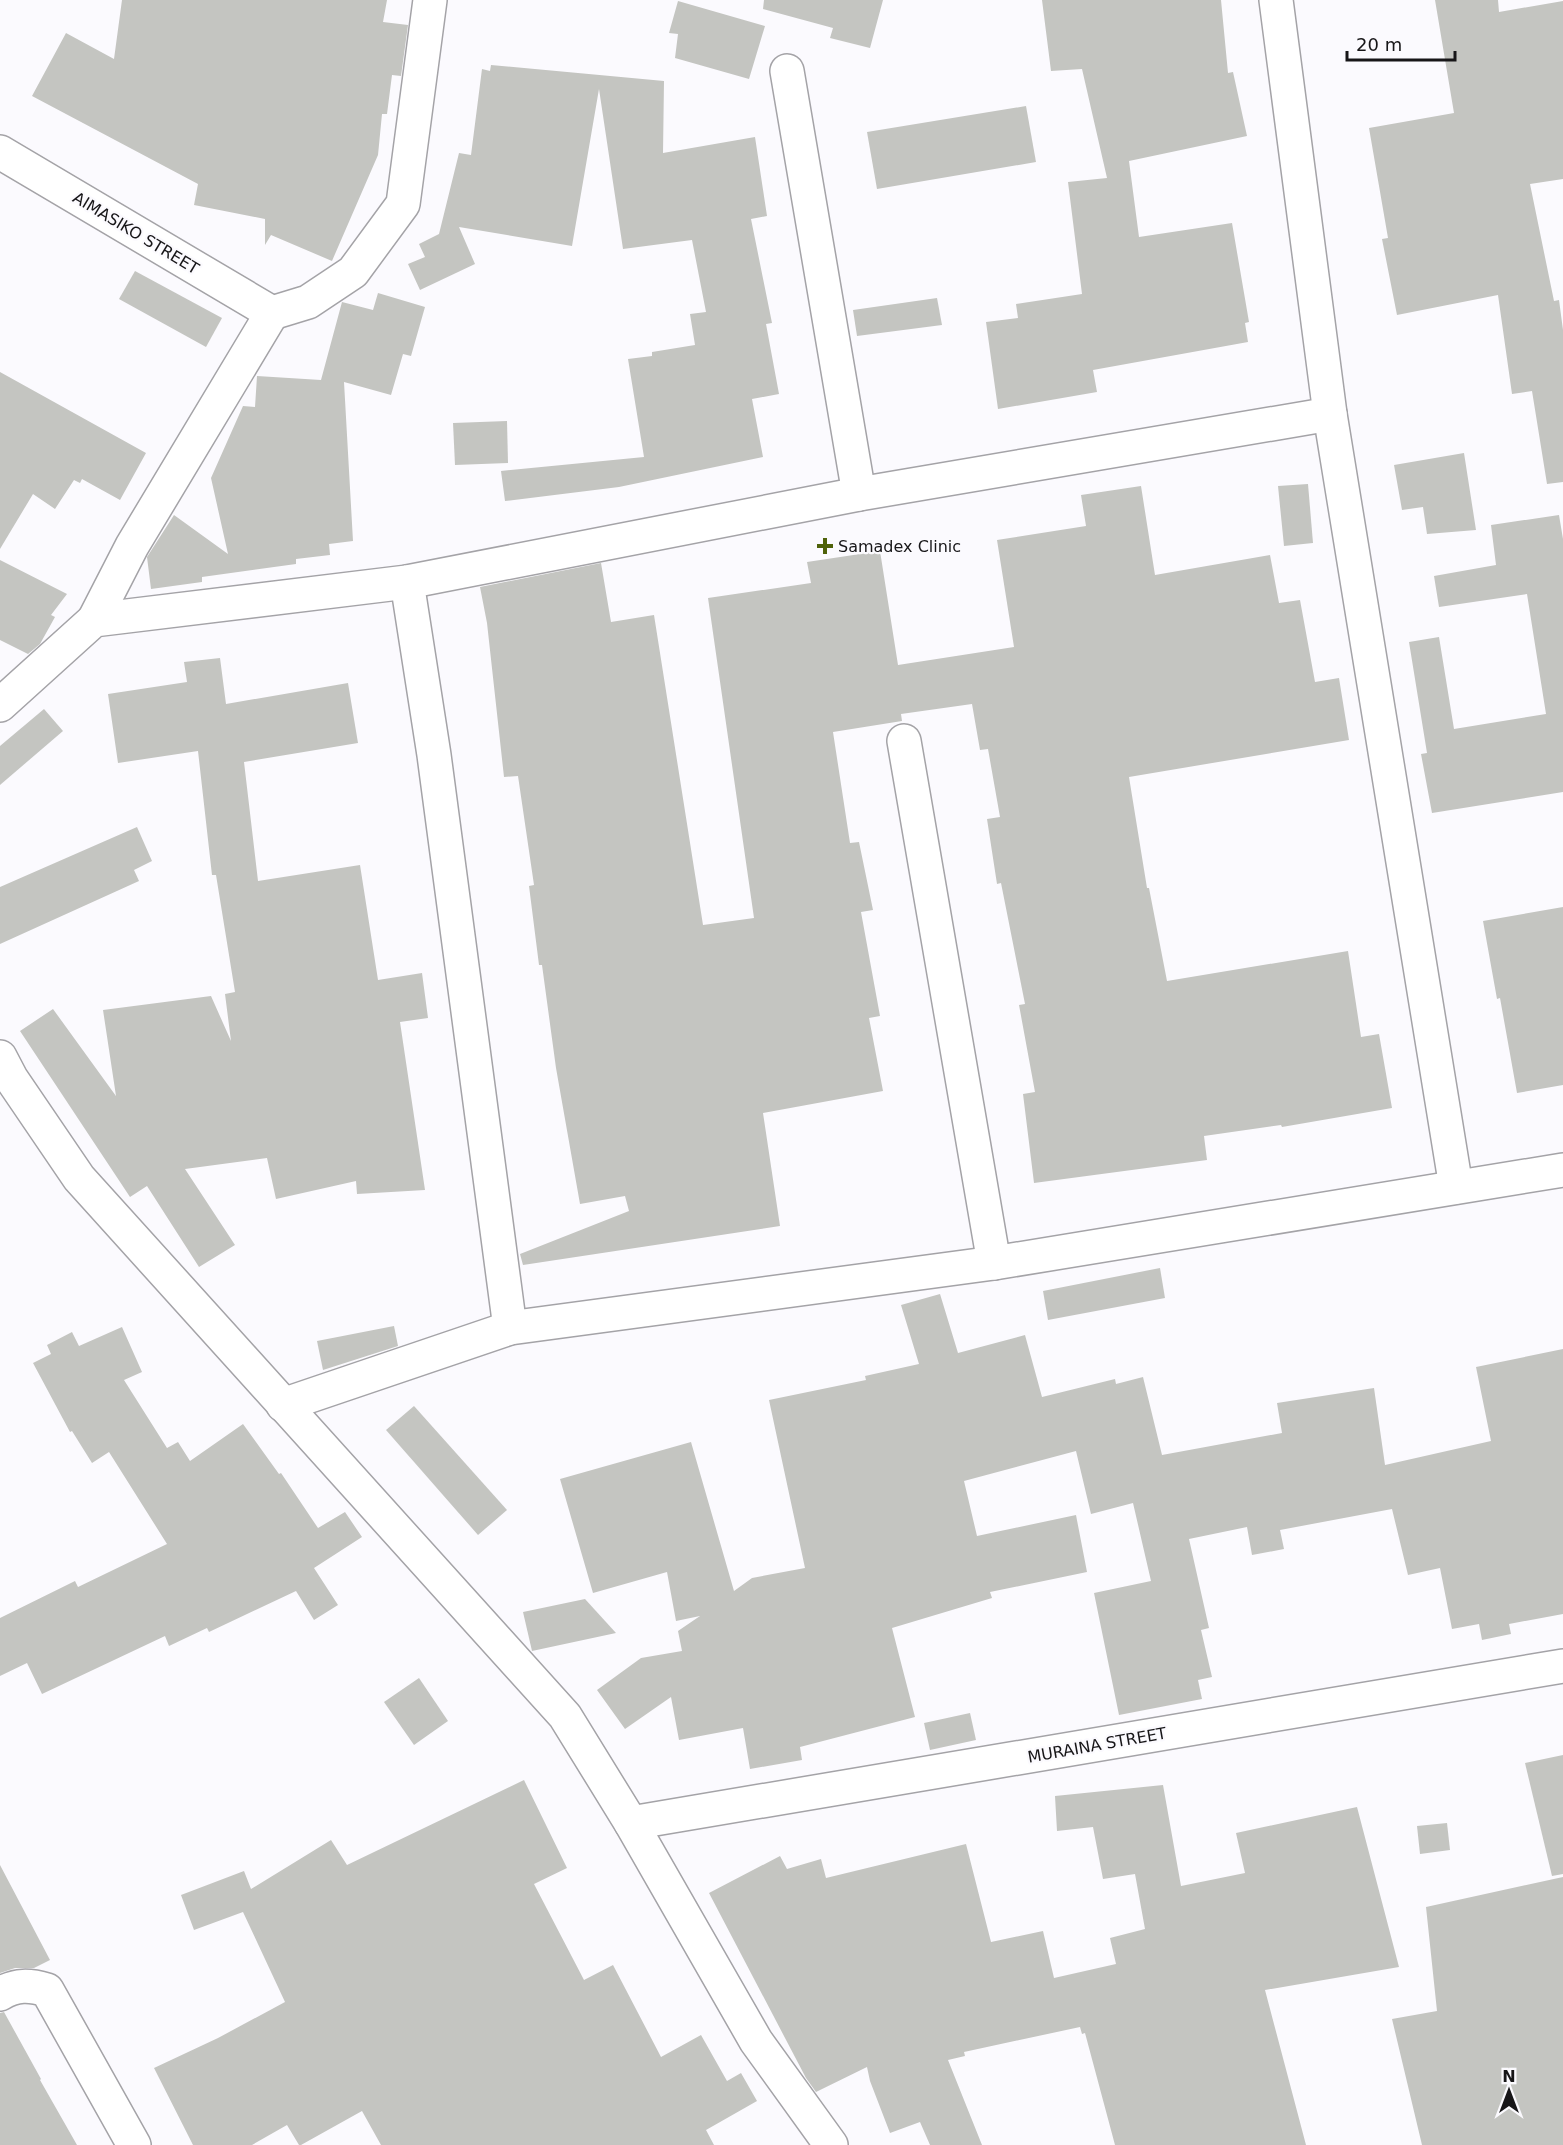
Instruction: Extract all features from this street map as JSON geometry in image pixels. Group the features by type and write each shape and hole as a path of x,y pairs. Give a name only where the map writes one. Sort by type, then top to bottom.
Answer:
{"street":[{"path":"0,705 94,620 132,546 272,313 308,302 353,272 403,204 430,0"},
{"path":"1276,0 1330,414 1456,1187"},
{"path":"787,71 859,494"},
{"name":"AIMASIKO STREET","path":"0,152 272,313"},
{"path":"94,620 407,582 859,494 1330,414"},
{"path":"407,582 434,755 510,1328"},
{"path":"904,741 994,1263"},
{"path":"0,1057 10,1078 80,1178 565,1716 631,1823 756,2041 831,2145"},
{"path":"283,1405 510,1328 994,1263 1563,1170"},
{"name":"MURAINA STREET","path":"631,1823 1563,1666"},
{"path":"0,1994 10,1988 30,1985 47,1990 134,2145"}],"building":[{"path":"122,0 387,0 383,22 408,25 401,76 392,75 387,114 382,114 378,155 332,261 271,235 265,245 265,219 194,205 198,184 32,96 66,33 114,59"},
{"path":"764,0 883,0 870,48 830,38 833,28 763,9"},
{"path":"1042,0 1221,0 1228,73 1233,72 1247,136 1129,161 1139,237 1232,223 1249,322 1245,323 1248,342 1093,370 1097,392 998,409 986,322 1018,318 1016,304 1082,294 1068,182 1107,178 1082,69 1051,71"},
{"path":"1435,0 1498,0 1499,12 1563,1 1563,179 1530,184 1554,301 1559,300 1563,330 1563,482 1547,484 1532,391 1512,394 1498,295 1397,315 1382,239 1388,238 1369,128 1454,113"},
{"path":"678,1 765,26 749,79 675,58 678,34 669,33"},
{"path":"491,65 664,81 663,153 755,137 767,216 751,219 772,323 766,324 779,394 752,399 763,457 619,487 505,501 501,471 644,457 628,359 652,356 652,352 695,345 690,314 706,312 692,240 623,249 599,89 572,246 459,227 475,264 420,290 408,264 425,257 419,244 439,234 459,153 471,155 482,69 490,71"},
{"path":"1026,106 1036,162 877,189 867,132"},
{"path":"135,271 222,318 206,347 119,299"},
{"path":"378,293 425,307 411,356 403,354 391,395 344,382 353,541 329,544 330,555 296,559 296,564 202,577 202,582 151,589 147,557 174,515 228,554 211,478 243,406 255,407 257,376 321,380 342,302 373,310"},
{"path":"937,298 942,325 857,336 853,310"},
{"path":"0,372 146,453 120,500 82,479 80,483 74,480 55,509 33,494 0,549"},
{"path":"507,421 508,463 455,465 453,423"},
{"path":"1464,453 1476,530 1427,534 1423,507 1402,510 1394,465"},
{"path":"1308,484 1313,543 1284,546 1278,486"},
{"path":"1141,486 1155,575 1270,555 1279,603 1300,600 1315,682 1339,678 1349,740 1129,777 1147,888 1149,888 1167,981 1348,951 1361,1037 1379,1034 1392,1108 1282,1127 1281,1125 1204,1136 1207,1160 1034,1183 1023,1094 1035,1092 1019,1005 1025,1004 1001,883 997,884 987,819 1000,817 988,749 980,750 972,704 901,714 902,721 833,732 850,843 859,842 873,910 861,912 880,1016 869,1018 883,1091 763,1113 780,1226 523,1265 520,1254 629,1211 625,1196 580,1204 556,1068 542,965 539,965 529,886 534,885 518,776 504,777 487,623 480,587 601,563 611,622 654,615 703,925 754,918 708,598 811,583 807,562 880,551 898,665 1014,647 997,540 1086,526 1081,495"},
{"path":"1559,515 1563,539 1563,792 1432,813 1421,754 1427,753 1409,642 1439,637 1454,729 1546,714 1527,594 1439,607 1434,576 1496,565 1491,525"},
{"path":"0,560 67,594 51,615 55,617 40,644 28,654 0,640"},
{"path":"220,658 226,704 348,683 358,743 244,762 258,881 360,865 378,980 422,973 428,1018 400,1022 425,1190 357,1194 356,1181 276,1199 267,1158 185,1169 235,1245 199,1267 147,1186 130,1197 20,1031 53,1009 116,1096 103,1010 211,996 231,1041 225,994 235,992 216,875 212,875 198,751 118,763 108,694 187,682 184,662"},
{"path":"44,709 63,731 0,785 0,746"},
{"path":"137,827 152,861 134,870 139,881 0,944 0,887"},
{"path":"1563,907 1563,1085 1517,1093 1483,921"},
{"path":"1160,1268 1165,1298 1048,1320 1043,1291"},
{"path":"940,1294 958,1353 1025,1335 1042,1397 1115,1379 1116,1384 1143,1377 1162,1455 1282,1433 1277,1403 1374,1388 1385,1465 1491,1441 1476,1367 1563,1349 1563,1614 1509,1624 1511,1634 1482,1640 1479,1624 1452,1629 1440,1568 1408,1575 1392,1509 1280,1530 1284,1549 1252,1555 1247,1527 1189,1539 1209,1628 1201,1630 1212,1677 1198,1680 1202,1699 1119,1715 1094,1593 1151,1581 1133,1503 1091,1514 1076,1451 964,1481 977,1536 1076,1515 1087,1572 990,1592 992,1598 892,1628 915,1717 800,1747 802,1760 750,1769 743,1728 679,1740 671,1697 625,1729 597,1690 641,1658 682,1651 678,1631 700,1616 676,1621 667,1572 593,1593 560,1479 691,1442 734,1591 752,1578 805,1568 769,1400 866,1380 865,1376 919,1364 901,1305"},
{"path":"394,1326 398,1346 323,1370 317,1341"},
{"path":"122,1327 142,1372 124,1380 167,1448 178,1442 190,1461 243,1424 279,1474 281,1473 318,1528 345,1512 362,1537 314,1568 338,1605 314,1620 296,1591 209,1632 207,1628 169,1646 165,1636 42,1694 27,1663 0,1676 0,1618 75,1581 78,1587 167,1544 109,1452 92,1463 72,1431 70,1432 33,1363 51,1354 47,1345 72,1332 79,1346"},
{"path":"414,1406 507,1510 478,1535 386,1430"},
{"path":"585,1599 616,1633 532,1651 523,1612"},
{"path":"419,1678 448,1721 414,1745 384,1702"},
{"path":"970,1713 976,1740 930,1750 924,1723"},
{"path":"1563,1755 1563,1874 1552,1876 1525,1763"},
{"path":"524,1780 567,1868 534,1884 584,1980 613,1965 661,2057 701,2035 727,2081 741,2073 757,2101 706,2130 714,2145 381,2145 362,2111 301,2145 287,2125 252,2145 193,2145 154,2068 218,2038 285,2002 243,1912 194,1930 181,1895 244,1871 251,1889 331,1840 347,1865"},
{"path":"1163,1785 1181,1886 1245,1873 1236,1833 1357,1807 1399,1967 1265,1990 1306,2145 1115,2145 1085,2033 1082,2034 1080,2027 964,2052 965,2056 948,2060 982,2145 930,2145 920,2122 890,2133 867,2067 816,2092 806,2078 709,1893 780,1856 787,1869 821,1859 826,1878 966,1844 991,1942 1043,1931 1054,1978 1116,1964 1110,1938 1145,1929 1135,1874 1103,1879 1093,1827 1057,1831 1055,1796"},
{"path":"1447,1823 1450,1850 1420,1854 1417,1826"},
{"path":"0,1865 50,1960 34,1968 15,1968 0,1973"},
{"path":"1563,1877 1563,2145 1422,2145 1392,2019 1437,2011 1426,1907"},
{"path":"4,2012 77,2145 0,2145 0,2013"}],"place":[{"name":"Samadex Clinic","path":"825,546"}]}
